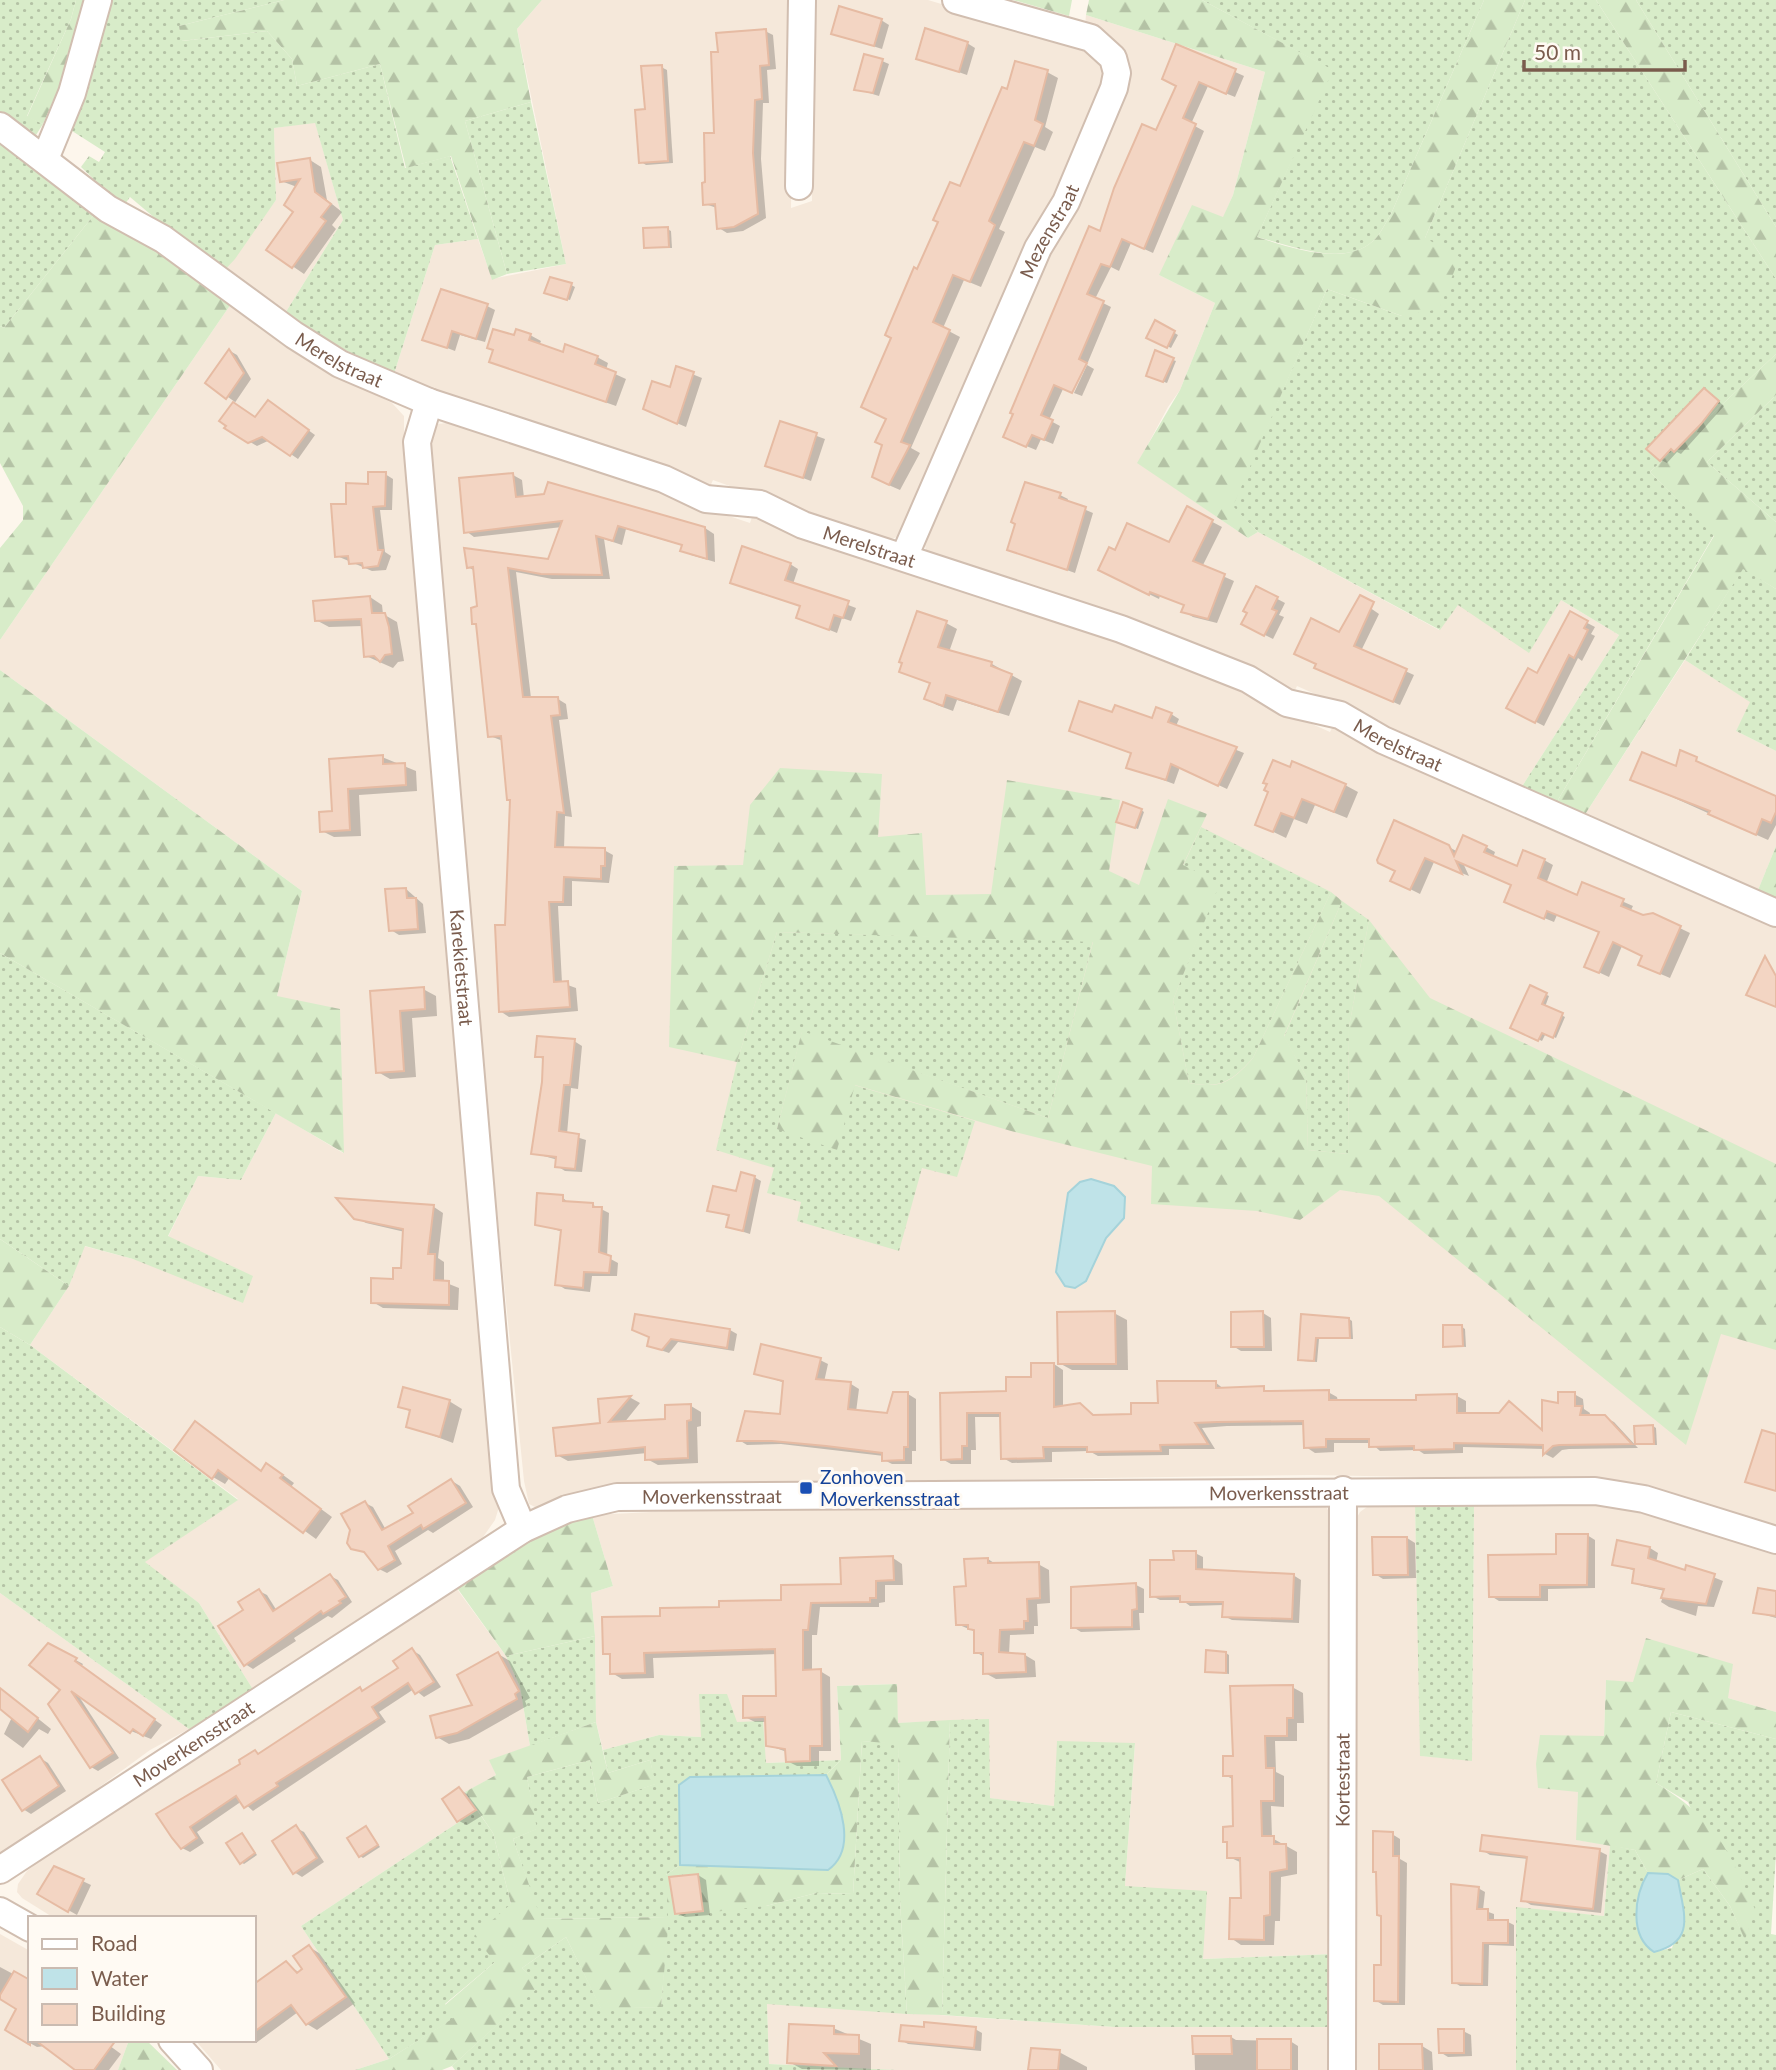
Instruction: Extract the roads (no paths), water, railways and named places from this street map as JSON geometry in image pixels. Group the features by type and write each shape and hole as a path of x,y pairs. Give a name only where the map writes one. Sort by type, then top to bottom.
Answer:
{"street":[{"path":"45,159 72,93 98,0"},
{"path":"799,186 802,0"},
{"name":"Mezenstraat","path":"904,557 1038,248 1066,202 1114,88 1117,73 1112,58 1091,38 956,0"},
{"name":"Merelstraat","path":"0,126 108,209 163,239 294,335 341,364 429,402 664,479 706,499 760,504 803,526 1121,629 1248,679 1287,704 1340,715 1383,740 1776,912"},
{"name":"Karekietstraat","path":"429,402 417,442 419,470 506,1489 523,1529"},
{"name":"Moverkensstraat","path":"0,1870 523,1529 566,1509 617,1497 1343,1490 1595,1491 1644,1499 1776,1540"},
{"name":"Kortestraat","path":"1342,2070 1343,1490"},
{"path":"0,1911 28,1926"},
{"path":"174,2042 199,2070"}],"water":[{"path":"1091,1179 1114,1186 1125,1197 1124,1218 1106,1238 1086,1281 1075,1288 1065,1286 1056,1272 1068,1193 1080,1182"},
{"path":"826,1775 844,1825 842,1850 837,1861 828,1870 680,1865 679,1785 690,1777"},
{"path":"1648,1873 1668,1874 1678,1880 1684,1915 1682,1934 1667,1947 1654,1952 1641,1936 1636,1915 1643,1882"}],"place":[{"name":"Zonhoven Moverkensstraat","path":"806,1488"}]}
